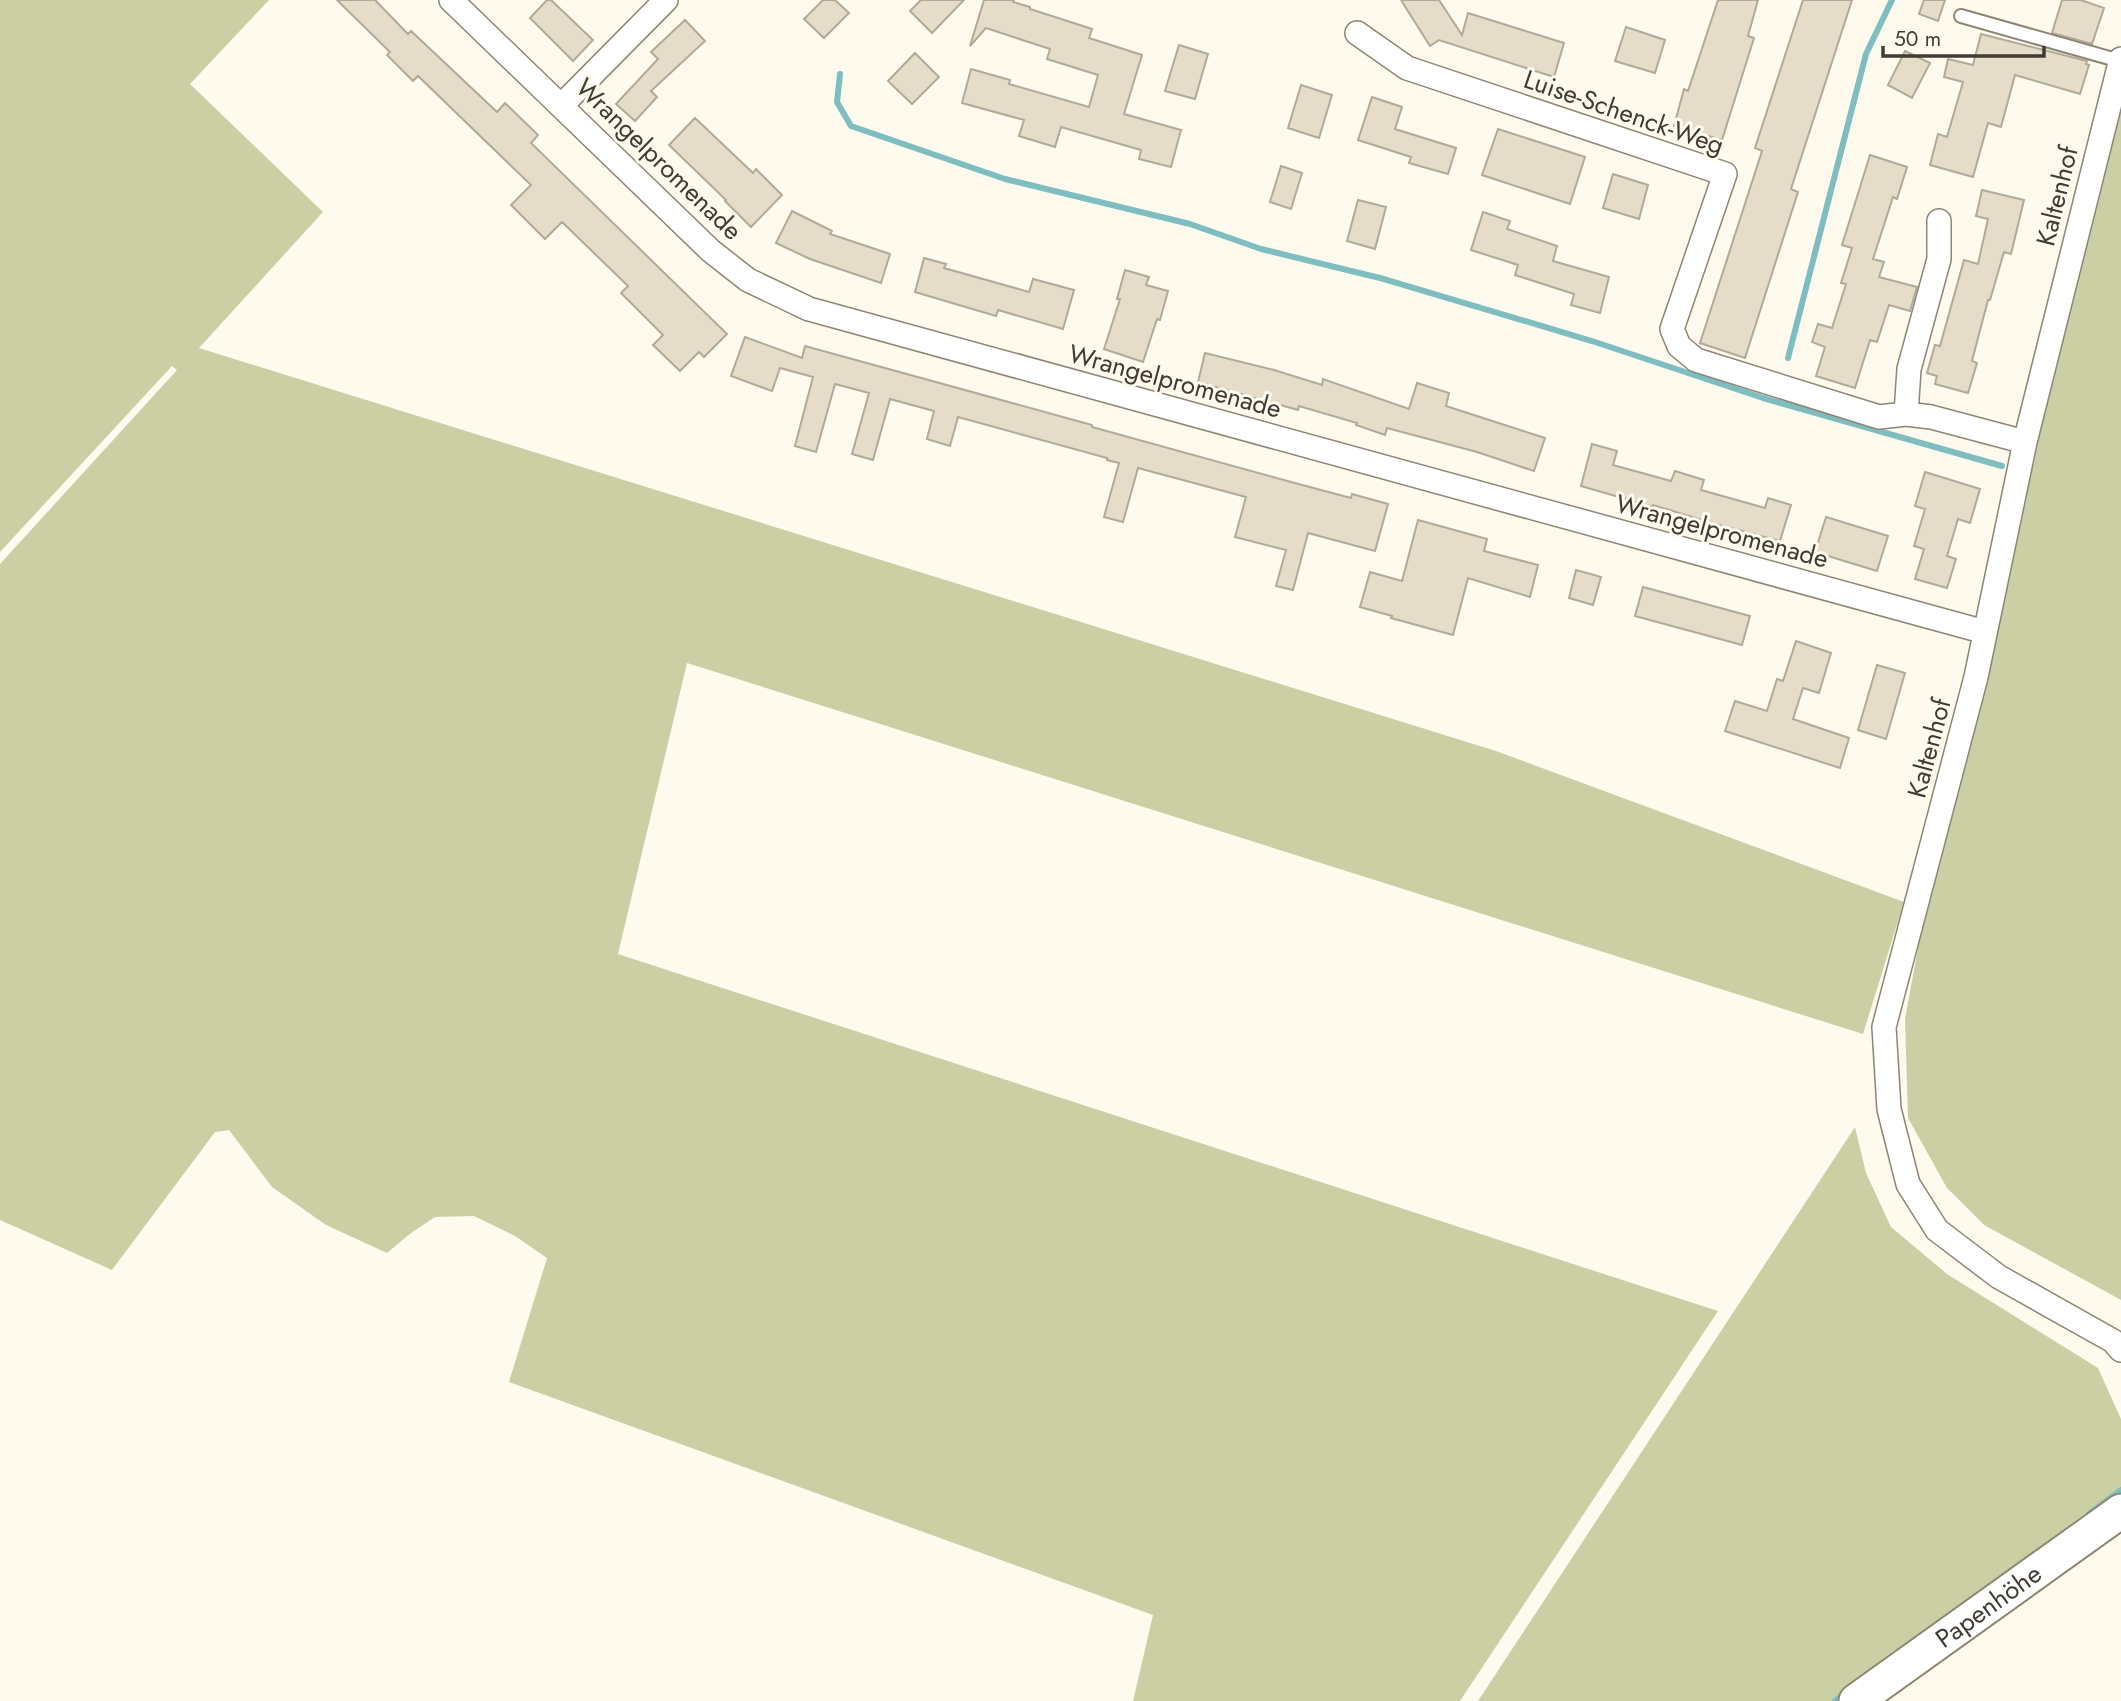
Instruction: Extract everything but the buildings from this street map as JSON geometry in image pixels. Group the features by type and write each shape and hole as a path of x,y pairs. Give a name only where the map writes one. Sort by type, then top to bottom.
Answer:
{"main road":[{"name":"Papenhöhe","path":"1856,1701 2121,1511"}],"street":[{"name":"Wrangelpromenade","path":"451,0 711,251 748,280 809,309 1985,632"},
{"path":"562,105 666,0"},
{"name":"Luise-Schenck-Weg","path":"1357,33 1407,68 1725,174 1672,329 1679,346 1696,360 1879,417 1906,414 1931,417 2025,442"},
{"name":"Kaltenhof","path":"2120,60 2025,442 1976,677 1884,1027 1889,1109 1908,1184 1937,1230 1999,1277 2113,1341 2121,1350"},
{"path":"1906,414 1909,369 1939,259 1939,221"}],"lane":[{"path":"1961,16 2120,60"}],"green space":[{"path":"0,0 269,0 190,84 323,212 199,348 1496,751 1904,902 1863,1034 687,663 618,954 1718,1311 1460,1701 1133,1701 1153,1615 509,1382 547,1258 515,1236 474,1216 435,1217 387,1253 326,1225 272,1187 229,1130 215,1132 112,1270 0,1220 0,564 177,370 172,366 0,552"},
{"path":"2121,103 2121,1300 1984,1225 1947,1188 1908,1118 1905,1019 1925,910 1999,618 2050,381"},
{"path":"1855,1127 1866,1173 1891,1227 1947,1274 2098,1368 2121,1419 2121,1487 1833,1701 1478,1701"}],"waterway":[{"path":"1788,358 1866,54 1892,0"},
{"path":"840,74 837,102 851,126 1005,179 1190,224 1261,249 1384,279 1592,341 1763,398 2002,466"},
{"path":"2089,1514 2121,1490"},
{"path":"1835,1701 1846,1693"}]}
